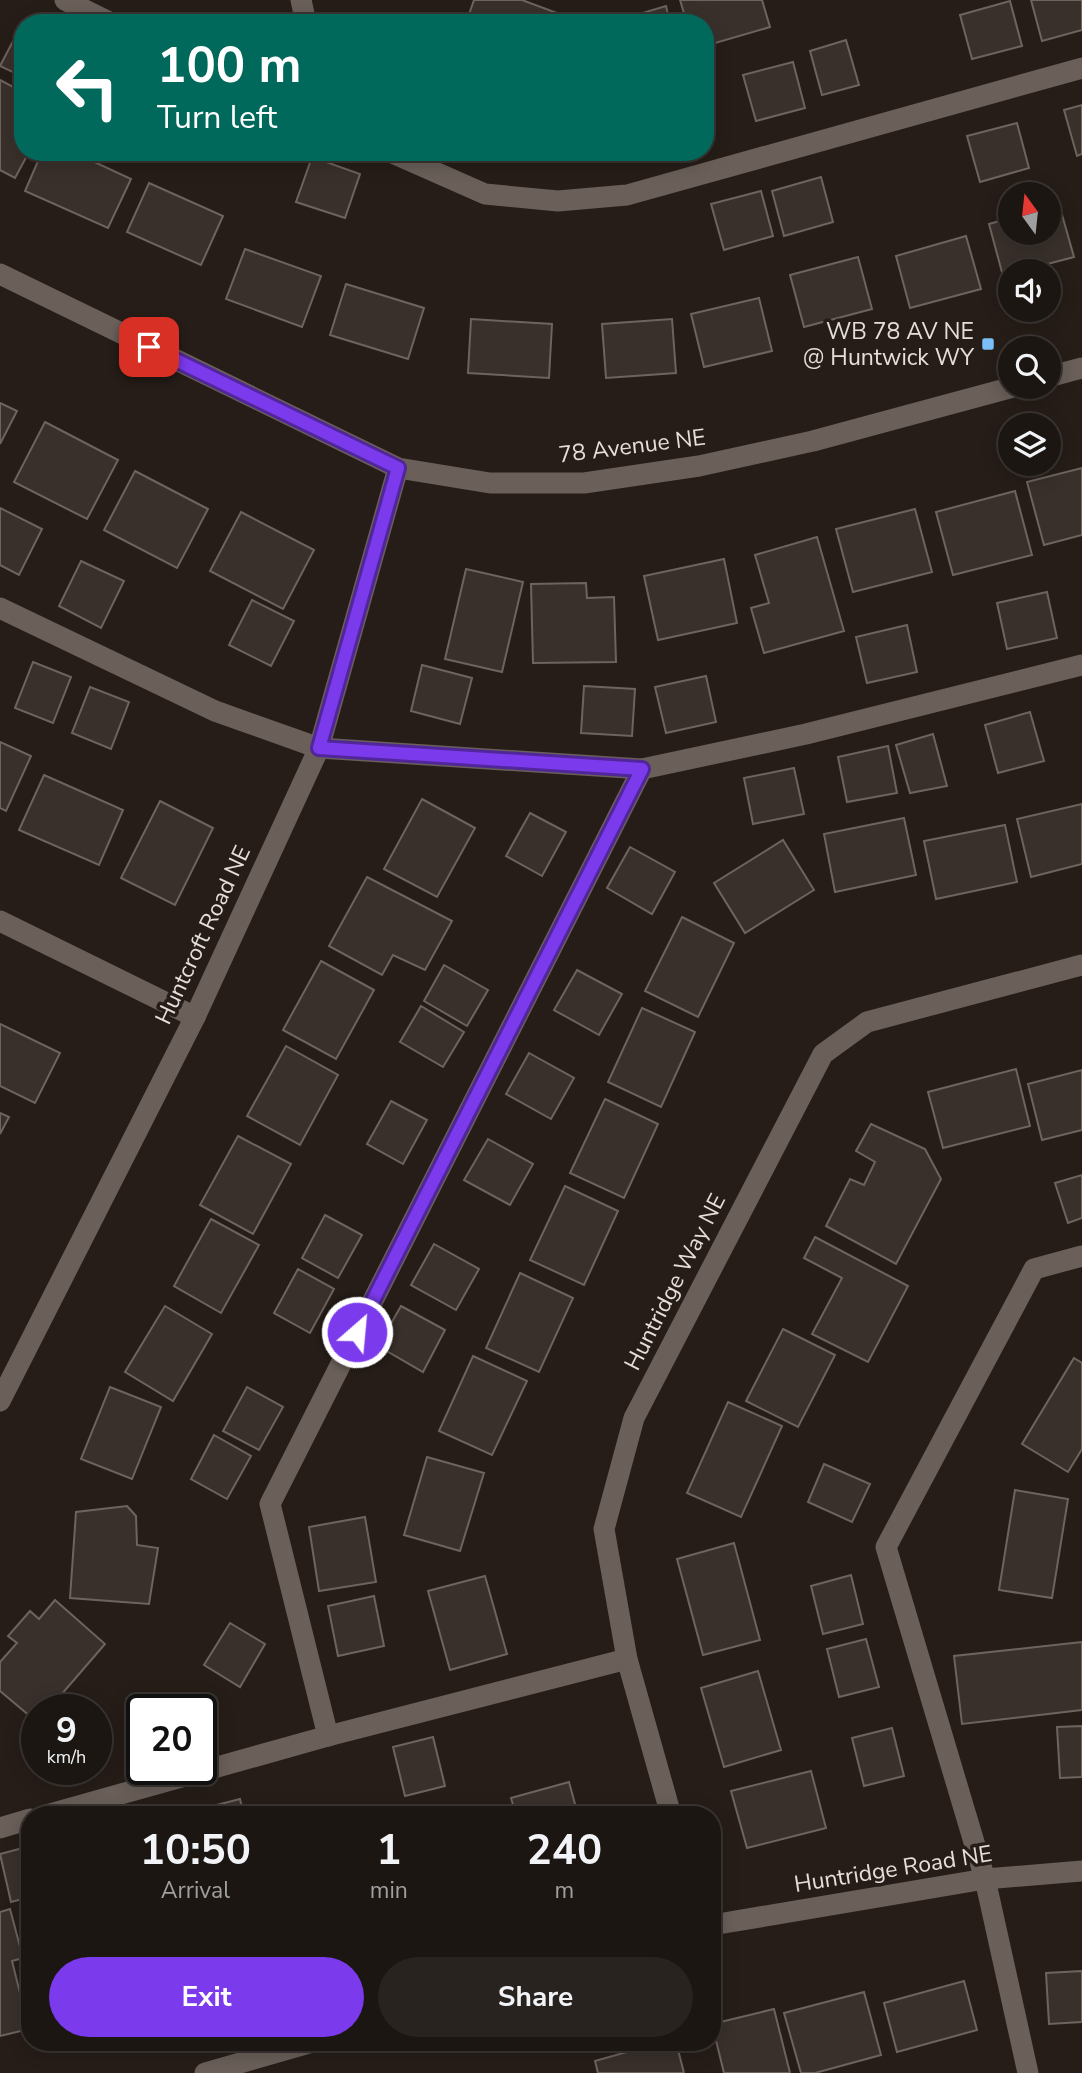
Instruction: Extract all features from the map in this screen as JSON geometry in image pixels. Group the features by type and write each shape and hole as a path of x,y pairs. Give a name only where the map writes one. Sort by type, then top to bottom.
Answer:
{"street":[{"path":"65,0 93,14"},
{"path":"410,161 485,194 558,201 628,195 1082,68"},
{"name":"78 Avenue NE","path":"0,274 398,468 490,483 584,482 699,466 813,441 998,391"},
{"path":"1061,374 1082,368"},
{"name":"Huntcroft Road NE","path":"0,1401 195,1017 319,748 398,468"},
{"path":"0,608 215,711 319,748 642,769 806,734 1082,665"},
{"path":"328,1736 270,1504 642,769"},
{"path":"0,921 195,1017"},
{"name":"Huntridge Way NE","path":"668,1806 626,1658 604,1530 634,1418 823,1054 867,1022 1082,965"},
{"path":"1028,2073 985,1879 886,1547 1034,1269 1082,1256"},
{"path":"78,1806 328,1736 626,1658"},
{"path":"0,1828 21,1822"},
{"name":"Huntridge Road NE","path":"721,1923 985,1879 1082,1871"},
{"path":"205,2073 228,2070 286,2051"}],"building":[{"path":"474,0 522,0 560,14 469,14"},
{"path":"680,0 762,0 770,27 714,43 714,14 684,14"},
{"path":"1031,0 1082,0 1082,30 1042,41"},
{"path":"1010,1 1022,46 972,59 960,15"},
{"path":"666,6 668,14 639,14"},
{"path":"14,39 14,73 0,66"},
{"path":"846,40 859,85 822,95 810,51"},
{"path":"793,62 805,108 756,121 743,75"},
{"path":"0,80 14,87 14,161 24,161 15,178 0,170"},
{"path":"1082,105 1082,154 1077,156 1064,110"},
{"path":"1017,123 1029,168 980,182 967,136"},
{"path":"38,161 92,161 131,179 108,228 25,191"},
{"path":"311,161 323,161 360,174 345,218 296,202"},
{"path":"821,177 833,222 784,236 772,191"},
{"path":"149,183 223,216 201,265 127,232"},
{"path":"761,191 773,236 724,250 711,204"},
{"path":"1061,211 1074,257 1061,260 998,259 989,224 998,221 998,245 1061,245"},
{"path":"966,236 981,289 910,308 896,256"},
{"path":"245,249 321,276 302,327 226,299"},
{"path":"858,257 872,309 804,327 790,275"},
{"path":"346,284 424,308 408,359 330,335"},
{"path":"759,298 772,351 704,367 691,314"},
{"path":"471,319 552,324 549,378 468,373"},
{"path":"672,319 676,373 606,378 602,324"},
{"path":"0,403 17,411 0,444"},
{"path":"45,422 118,460 87,519 14,482"},
{"path":"1082,468 1082,535 1044,545 1027,482 1061,476 1061,473"},
{"path":"135,471 208,509 177,568 104,530"},
{"path":"1015,491 1032,555 953,575 936,512"},
{"path":"0,508 42,529 19,575 0,565"},
{"path":"915,509 932,572 853,592 836,529"},
{"path":"241,512 314,550 283,609 210,571"},
{"path":"817,537 844,631 764,653 751,608 769,603 755,555"},
{"path":"724,559 737,623 658,640 644,576"},
{"path":"81,561 124,581 101,628 59,606"},
{"path":"466,569 523,582 502,672 445,659"},
{"path":"586,583 587,598 614,597 616,662 533,663 531,584"},
{"path":"1047,592 1057,638 1007,649 997,603"},
{"path":"252,600 294,621 271,666 229,645"},
{"path":"907,625 917,672 867,683 856,637"},
{"path":"33,662 71,677 53,723 15,708"},
{"path":"422,665 472,678 460,724 411,711"},
{"path":"706,676 716,722 666,733 655,687"},
{"path":"584,686 635,689 632,736 581,733"},
{"path":"90,687 129,702 111,749 72,733"},
{"path":"1030,712 1044,761 998,773 985,725"},
{"path":"933,734 947,786 910,793 896,745"},
{"path":"0,742 31,756 6,811 0,808"},
{"path":"888,746 897,793 847,802 838,757"},
{"path":"794,768 804,814 753,824 744,778"},
{"path":"44,775 123,810 99,865 19,830"},
{"path":"422,799 475,828 437,897 384,869"},
{"path":"160,801 213,828 175,905 121,878"},
{"path":"1082,804 1082,864 1031,877 1017,819"},
{"path":"530,813 566,832 542,876 506,856"},
{"path":"904,818 916,875 835,892 824,834"},
{"path":"1005,825 1017,882 936,899 924,841"},
{"path":"783,840 814,890 745,933 714,883"},
{"path":"630,847 675,872 652,914 607,888"},
{"path":"367,877 452,921 425,970 393,955 382,975 329,946"},
{"path":"682,917 734,943 698,1017 645,991"},
{"path":"321,961 374,990 336,1059 283,1030"},
{"path":"444,965 488,990 467,1026 424,1001"},
{"path":"577,970 622,994 599,1035 554,1010"},
{"path":"421,1006 464,1032 443,1067 400,1042"},
{"path":"642,1008 695,1032 661,1107 608,1082"},
{"path":"0,1024 60,1053 35,1103 0,1086"},
{"path":"286,1046 338,1075 300,1145 247,1116"},
{"path":"529,1053 574,1078 551,1119 506,1094"},
{"path":"1016,1069 1030,1126 943,1148 928,1092"},
{"path":"1082,1070 1082,1130 1042,1140 1028,1084"},
{"path":"605,1099 658,1124 624,1198 570,1173"},
{"path":"391,1101 427,1120 403,1164 367,1144"},
{"path":"0,1113 9,1117 0,1134"},
{"path":"871,1124 925,1149 941,1179 896,1264 826,1226 850,1179 864,1185 875,1162 856,1151"},
{"path":"238,1136 291,1164 253,1234 200,1205"},
{"path":"488,1139 533,1164 510,1205 464,1180"},
{"path":"1082,1175 1082,1218 1068,1223 1055,1183"},
{"path":"565,1186 618,1211 584,1285 530,1260"},
{"path":"325,1215 362,1235 338,1278 302,1258"},
{"path":"211,1219 259,1245 221,1313 174,1286"},
{"path":"815,1237 908,1286 868,1362 812,1334 842,1278 804,1258"},
{"path":"434,1244 479,1269 456,1310 411,1285"},
{"path":"298,1269 334,1289 310,1333 274,1313"},
{"path":"520,1273 573,1298 539,1372 486,1348"},
{"path":"165,1306 212,1334 173,1401 125,1372"},
{"path":"401,1306 445,1330 423,1372 378,1346"},
{"path":"783,1329 835,1355 798,1427 746,1401"},
{"path":"473,1356 527,1381 492,1455 439,1431"},
{"path":"1074,1358 1082,1363 1082,1449 1068,1472 1022,1444"},
{"path":"110,1387 161,1407 132,1479 81,1459"},
{"path":"247,1387 283,1407 259,1450 223,1431"},
{"path":"728,1402 782,1426 741,1517 687,1493"},
{"path":"214,1435 251,1456 227,1499 191,1479"},
{"path":"427,1457 484,1473 460,1551 404,1535"},
{"path":"824,1464 870,1484 852,1522 808,1502"},
{"path":"1015,1490 1068,1499 1052,1598 999,1590"},
{"path":"127,1506 136,1516 137,1545 158,1548 149,1604 70,1598 76,1512"},
{"path":"365,1517 376,1582 319,1591 309,1527"},
{"path":"734,1543 760,1640 703,1655 677,1559"},
{"path":"851,1575 863,1624 823,1634 811,1586"},
{"path":"485,1576 507,1654 450,1670 428,1591"},
{"path":"374,1596 384,1646 338,1656 328,1606"},
{"path":"55,1600 105,1644 62,1694 21,1694 21,1709 0,1691 0,1662 17,1643 8,1636 30,1611 39,1619"},
{"path":"230,1623 265,1644 240,1687 204,1665"},
{"path":"866,1639 879,1687 839,1697 827,1649"},
{"path":"1082,1642 1082,1710 962,1724 954,1656"},
{"path":"758,1671 781,1750 724,1767 701,1688"},
{"path":"1082,1726 1082,1777 1060,1778 1057,1727"},
{"path":"892,1728 904,1776 864,1786 852,1738"},
{"path":"433,1737 445,1786 405,1796 393,1747"},
{"path":"811,1771 826,1828 747,1848 731,1791"},
{"path":"569,1782 576,1806 513,1806 511,1798"},
{"path":"240,1799 242,1806 213,1806"},
{"path":"21,1848 21,1899 11,1902 0,1854"},
{"path":"10,1909 21,1950 21,1959 12,1961 21,1997 21,2031 0,2036 0,1912"},
{"path":"1082,1971 1082,2022 1049,2024 1046,1973"},
{"path":"964,1981 977,2030 897,2052 884,2003"},
{"path":"864,1992 881,2055 815,2073 801,2073 784,2013"},
{"path":"774,2009 790,2073 724,2073 719,2051 721,2051 721,2022"},
{"path":"630,2051 678,2051 684,2073 598,2073 595,2061"}],"place":[{"name":"WB 78 AV NE @ Huntwick WY","path":"988,344"}],"route":[{"path":"149,347 398,468 319,748 642,769 357,1332"}]}
